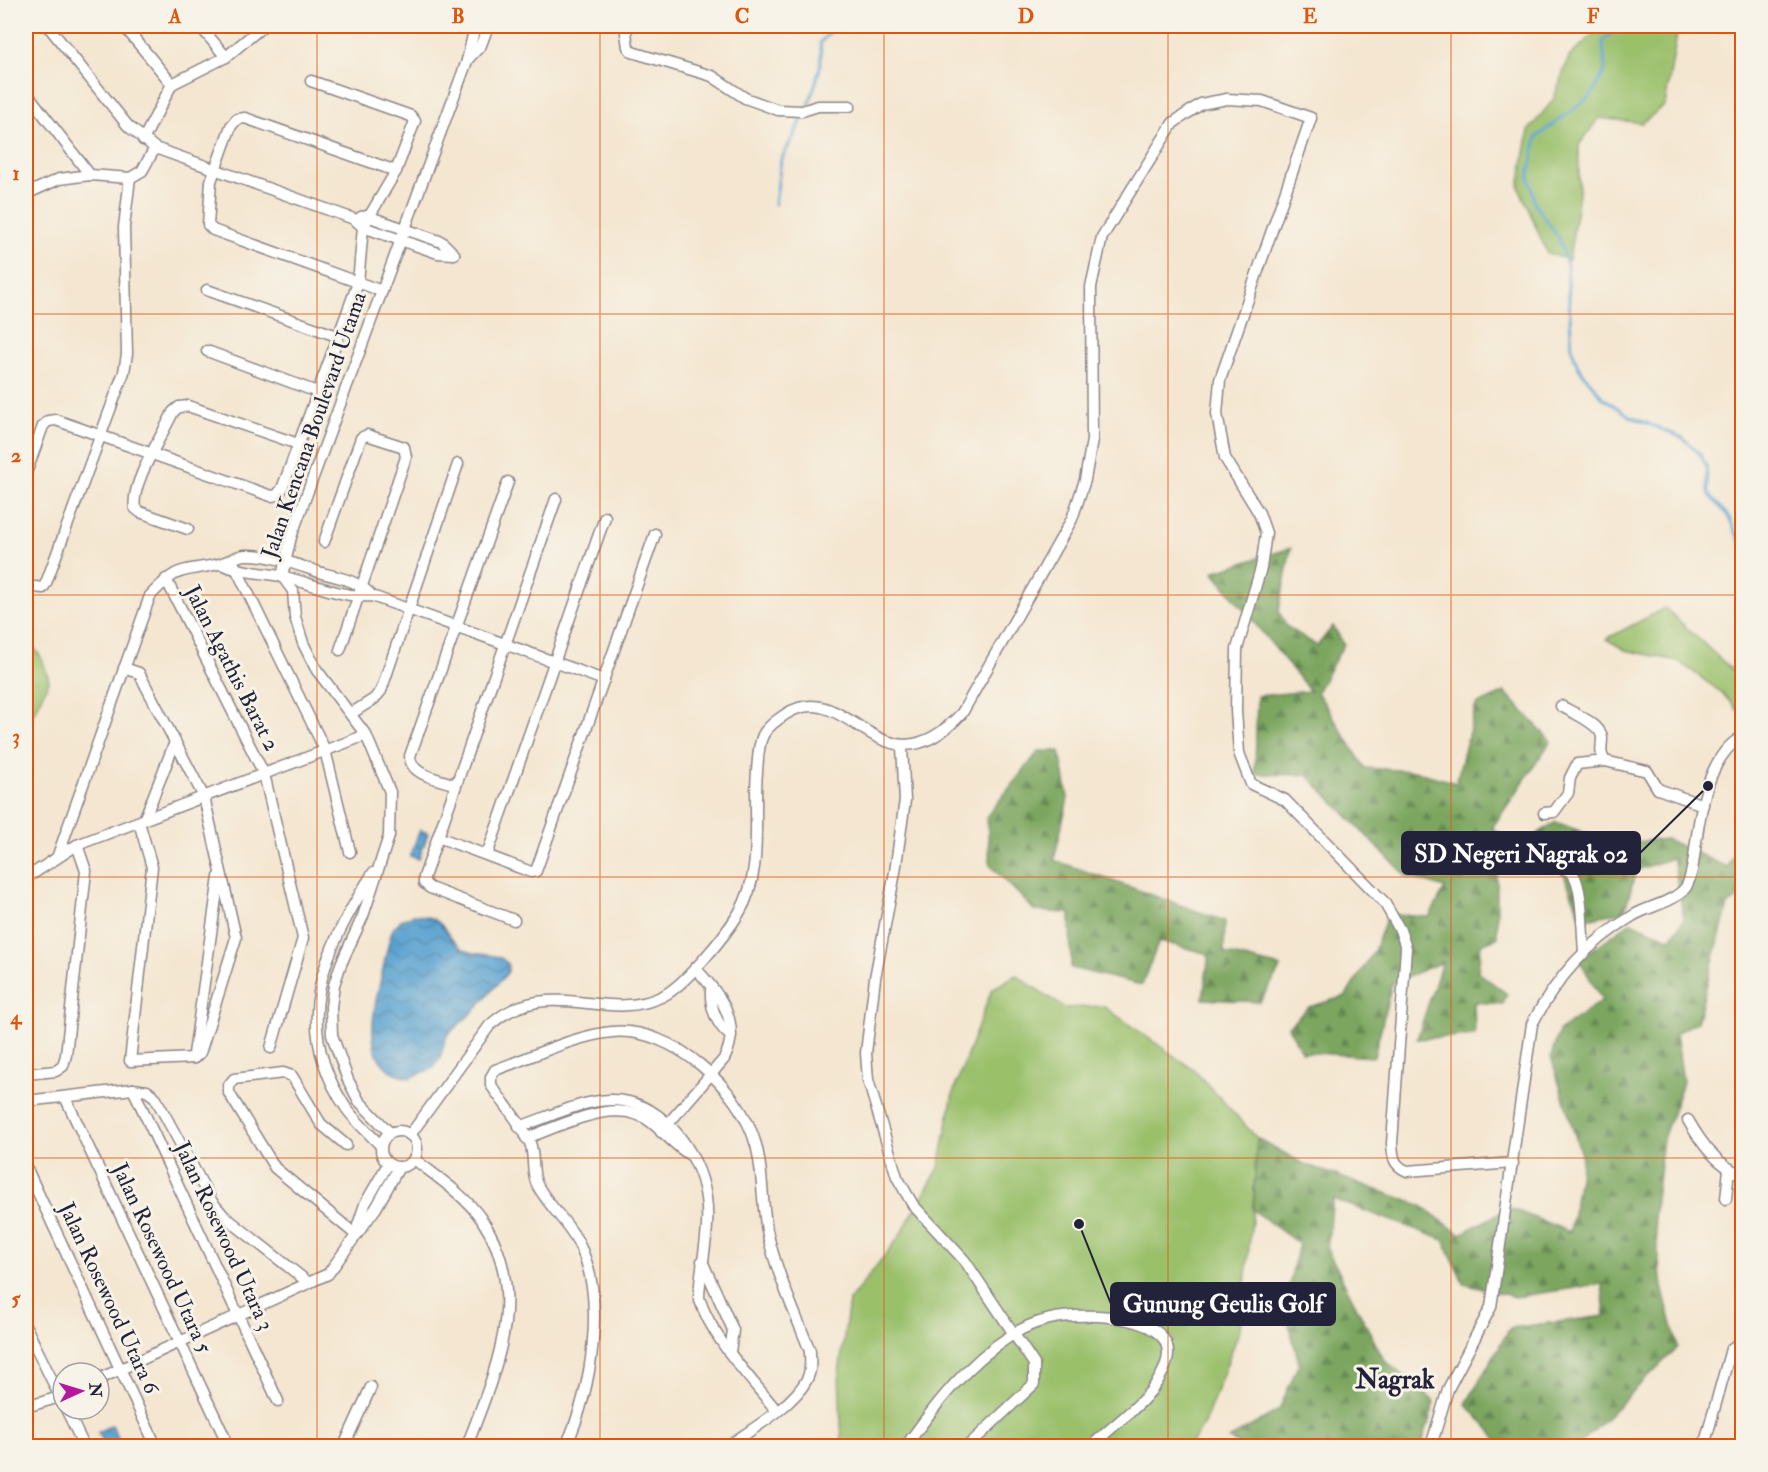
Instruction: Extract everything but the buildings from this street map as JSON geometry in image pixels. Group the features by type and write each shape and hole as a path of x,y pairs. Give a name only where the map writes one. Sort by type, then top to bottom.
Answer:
{"street":[{"path":"48,26 128,126 155,148 354,219 363,227 402,234"},
{"path":"123,26 172,84"},
{"path":"200,26 226,57"},
{"path":"143,140 172,84 226,57 263,26"},
{"name":"Jalan Kencana Boulevard Utama","path":"390,1133 359,1101 348,1080 332,1035 331,1007 340,964 363,916 389,836 390,792 366,735 316,669 303,643 295,617 293,591 282,576 291,537 467,61 475,26"},
{"name":"Jalan Kencana Boulevard Utama","path":"467,61 481,45 488,26"},
{"path":"625,26 628,47 632,52 712,76 745,98 778,110 805,111 818,106 850,106"},
{"path":"26,473 43,426 56,420 271,496 278,495 358,283 363,227 367,216 396,171 414,121 411,116 311,81"},
{"path":"26,92 90,175"},
{"path":"410,1135 490,1025 506,1010 525,1002 546,1000 622,1005 661,997 681,984 739,913 750,888 756,843 758,760 763,736 773,723 800,706 815,705 831,709 876,737 902,747 928,741 946,731 962,713 1072,519 1085,480 1092,440 1091,287 1102,237 1173,123 1201,104 1227,99 1262,101 1311,118 1220,380 1216,414 1225,458 1259,513 1266,533 1261,568 1237,649 1236,711 1239,753 1251,784 1286,800 1384,902 1400,930 1406,948 1392,1143 1393,1158 1398,1167 1407,1171 1513,1163"},
{"path":"382,291 213,230 208,225 211,181 231,126 237,119 245,118 396,171"},
{"path":"26,193 59,179 90,175 130,178 142,171 155,148"},
{"path":"26,586 35,589 43,588 46,583 124,372 127,354 124,227 130,178"},
{"path":"354,219 367,216 402,234"},
{"path":"207,290 338,336"},
{"path":"207,351 317,392"},
{"path":"188,529 135,508 133,501 173,412 179,407 188,406 298,444"},
{"path":"324,542 360,438 367,435 404,447 406,451 340,650"},
{"path":"351,713 374,699 381,691 458,464"},
{"path":"456,785 414,770 410,764 410,756 508,482"},
{"path":"514,920 429,888 424,883 423,877 556,499"},
{"path":"487,855 605,517"},
{"path":"438,837 531,872 536,871 655,534"},
{"path":"57,858 150,597 166,579 184,568 221,564 233,557 246,555 285,561 362,585 372,596"},
{"path":"233,557 234,570 325,750 350,852"},
{"path":"221,564 234,570 282,576 358,597 372,596 604,680"},
{"name":"Jalan Agathis Barat 2","path":"166,579 264,774 303,938 271,1048"},
{"path":"124,668 139,673 204,797 236,938 200,1053 194,1058 130,1061 152,867 142,821 175,742"},
{"path":"1560,706 1599,730 1602,737 1601,754 1605,761"},
{"path":"27,878 77,845 366,735"},
{"path":"1431,1446 1448,1389 1491,1307 1513,1163 1528,1036 1532,1024 1550,994 1584,951 1632,917 1679,894 1686,886 1703,806 1724,751 1743,737"},
{"path":"902,747 905,800 895,872 875,978 866,1053 868,1080 897,1177 913,1206 965,1261 1034,1364 1034,1384 968,1446"},
{"path":"1544,813 1554,812 1568,792 1570,778 1577,764 1605,761 1647,771 1657,787 1703,806"},
{"path":"26,1074 56,1071 63,1066 86,872 77,845"},
{"name":"Jalan Kencana Boulevard Utama","path":"381,1146 347,1110 334,1086 318,1037 316,1006 319,982 327,959 350,909 382,858"},
{"path":"1433,858 1527,864 1560,868 1571,873 1576,880 1580,900 1584,951"},
{"path":"194,1058 220,869"},
{"path":"664,1128 710,1076 730,1049 732,1025 722,998 711,990 707,981 694,968"},
{"path":"566,1446 578,1415 588,1373 593,1337 593,1301 589,1269 580,1244 567,1222 537,1184 531,1145 491,1085 491,1077 495,1070 592,1035 635,1032 658,1037 678,1047 736,1102 752,1134 759,1161 768,1235 810,1351 811,1366 807,1379 789,1402 728,1446"},
{"path":"346,1145 321,1124 292,1076 283,1073 234,1079 229,1085 229,1093 275,1168 355,1234"},
{"path":"26,1101 133,1089 147,1091 156,1097 212,1202 224,1216 309,1283"},
{"name":"Jalan Rosewood Utara 3","path":"133,1089 240,1314 278,1401"},
{"name":"Jalan Rosewood Utara 5","path":"65,1097 224,1436"},
{"path":"519,1127 598,1100 615,1098 646,1106 664,1128"},
{"path":"526,1138 601,1113 618,1111 634,1113 664,1128 686,1143 700,1176 706,1198 699,1298 703,1310 730,1352 776,1410"},
{"path":"1688,1120 1711,1154 1730,1169 1743,1175"},
{"path":"393,1166 382,1156 381,1146 390,1133 400,1131 410,1135 416,1147 414,1159"},
{"path":"111,1373 328,1274 376,1208 393,1166 414,1159"},
{"path":"414,1159 445,1183 482,1220 502,1269 507,1298 506,1329 499,1359 467,1446"},
{"name":"Jalan Rosewood Utara 6","path":"26,1167 156,1446"},
{"path":"1726,1199 1730,1169"},
{"path":"702,1261 734,1330 730,1352"},
{"path":"906,1446 961,1376 1014,1333 1050,1319 1104,1316 1145,1326 1167,1341 1165,1368 1149,1393 1092,1446"},
{"path":"26,1327 51,1377"},
{"path":"1704,1446 1731,1349 1743,1341"},
{"path":"344,1446 371,1387"},
{"path":"26,1407 51,1401"},
{"path":"72,1421 84,1446"}],"green space":[{"path":"1602,26 1676,26 1677,34 1665,105 1642,123 1599,118 1579,145 1579,194 1569,260 1547,253 1519,187 1529,130 1553,100 1569,57"},
{"path":"1676,26 1742,26 1742,29 1677,34"},
{"path":"1291,548 1279,611 1286,626 1317,646 1333,626 1344,644 1317,692 1365,768 1414,771 1456,783 1476,705 1505,692 1551,741 1492,828 1518,846 1556,822 1614,844 1666,839 1727,867 1742,836 1742,895 1728,905 1697,1022 1676,1033 1683,1082 1663,1139 1654,1217 1662,1287 1678,1347 1578,1446 1512,1446 1498,1440 1466,1404 1510,1328 1605,1316 1602,1284 1515,1297 1464,1284 1444,1240 1333,1199 1327,1249 1384,1360 1435,1402 1421,1446 1242,1446 1229,1439 1279,1410 1299,1363 1284,1306 1299,1244 1253,1210 1257,1138 1304,1164 1420,1205 1460,1234 1510,1208 1570,1232 1582,1158 1551,1057 1559,1031 1602,1000 1579,959 1631,922 1671,939 1684,919 1673,858 1636,870 1625,911 1582,920 1558,859 1497,873 1497,938 1481,944 1478,972 1507,994 1503,1004 1474,1002 1475,1035 1417,1039 1442,962 1392,983 1374,1057 1302,1052 1288,1027 1309,1007 1346,996 1374,951 1388,914 1429,917 1445,888 1406,876 1307,775 1255,774 1257,696 1310,691 1213,572"},
{"path":"1665,608 1742,679 1742,715 1722,693 1678,661 1625,650 1606,639"},
{"path":"26,645 39,654 49,681 26,729"},
{"path":"1039,751 1060,751 1068,798 1054,860 1225,921 1224,953 1281,967 1260,1002 1203,999 1209,954 1159,941 1142,985 1071,968 1070,913 1035,911 990,865 987,816"},
{"path":"1016,975 1065,1008 1103,1006 1194,1070 1257,1138 1253,1210 1240,1329 1204,1424 1189,1446 842,1446 839,1374 849,1301 899,1237 939,1168 953,1093 992,989"}],"water":[{"path":"420,830 428,833 419,859 410,856"},
{"path":"414,915 426,917 440,924 452,940 465,950 503,960 508,964 508,972 474,1011 447,1035 440,1058 432,1069 409,1078 392,1071 381,1061 375,1048 373,1017 393,929 401,920"},
{"path":"112,1425 122,1446 101,1446 103,1441 98,1432"}],"waterway":[{"path":"809,105 820,67 820,43 835,26"},
{"path":"1620,26 1603,41 1605,71 1591,96 1537,137 1529,176 1535,204 1559,238 1567,265 1572,350 1578,367 1603,398 1630,416 1683,438 1700,454 1706,465 1708,493 1728,516 1742,545"},
{"path":"775,204 781,160 805,114"}],"place":[{"name":"SD Negeri Nagrak 02","path":"1708,786"},
{"name":"Gunung Geulis Golf","path":"1079,1224"}],"district":[{"name":"Nagrak","path":"1395,1380"}]}
